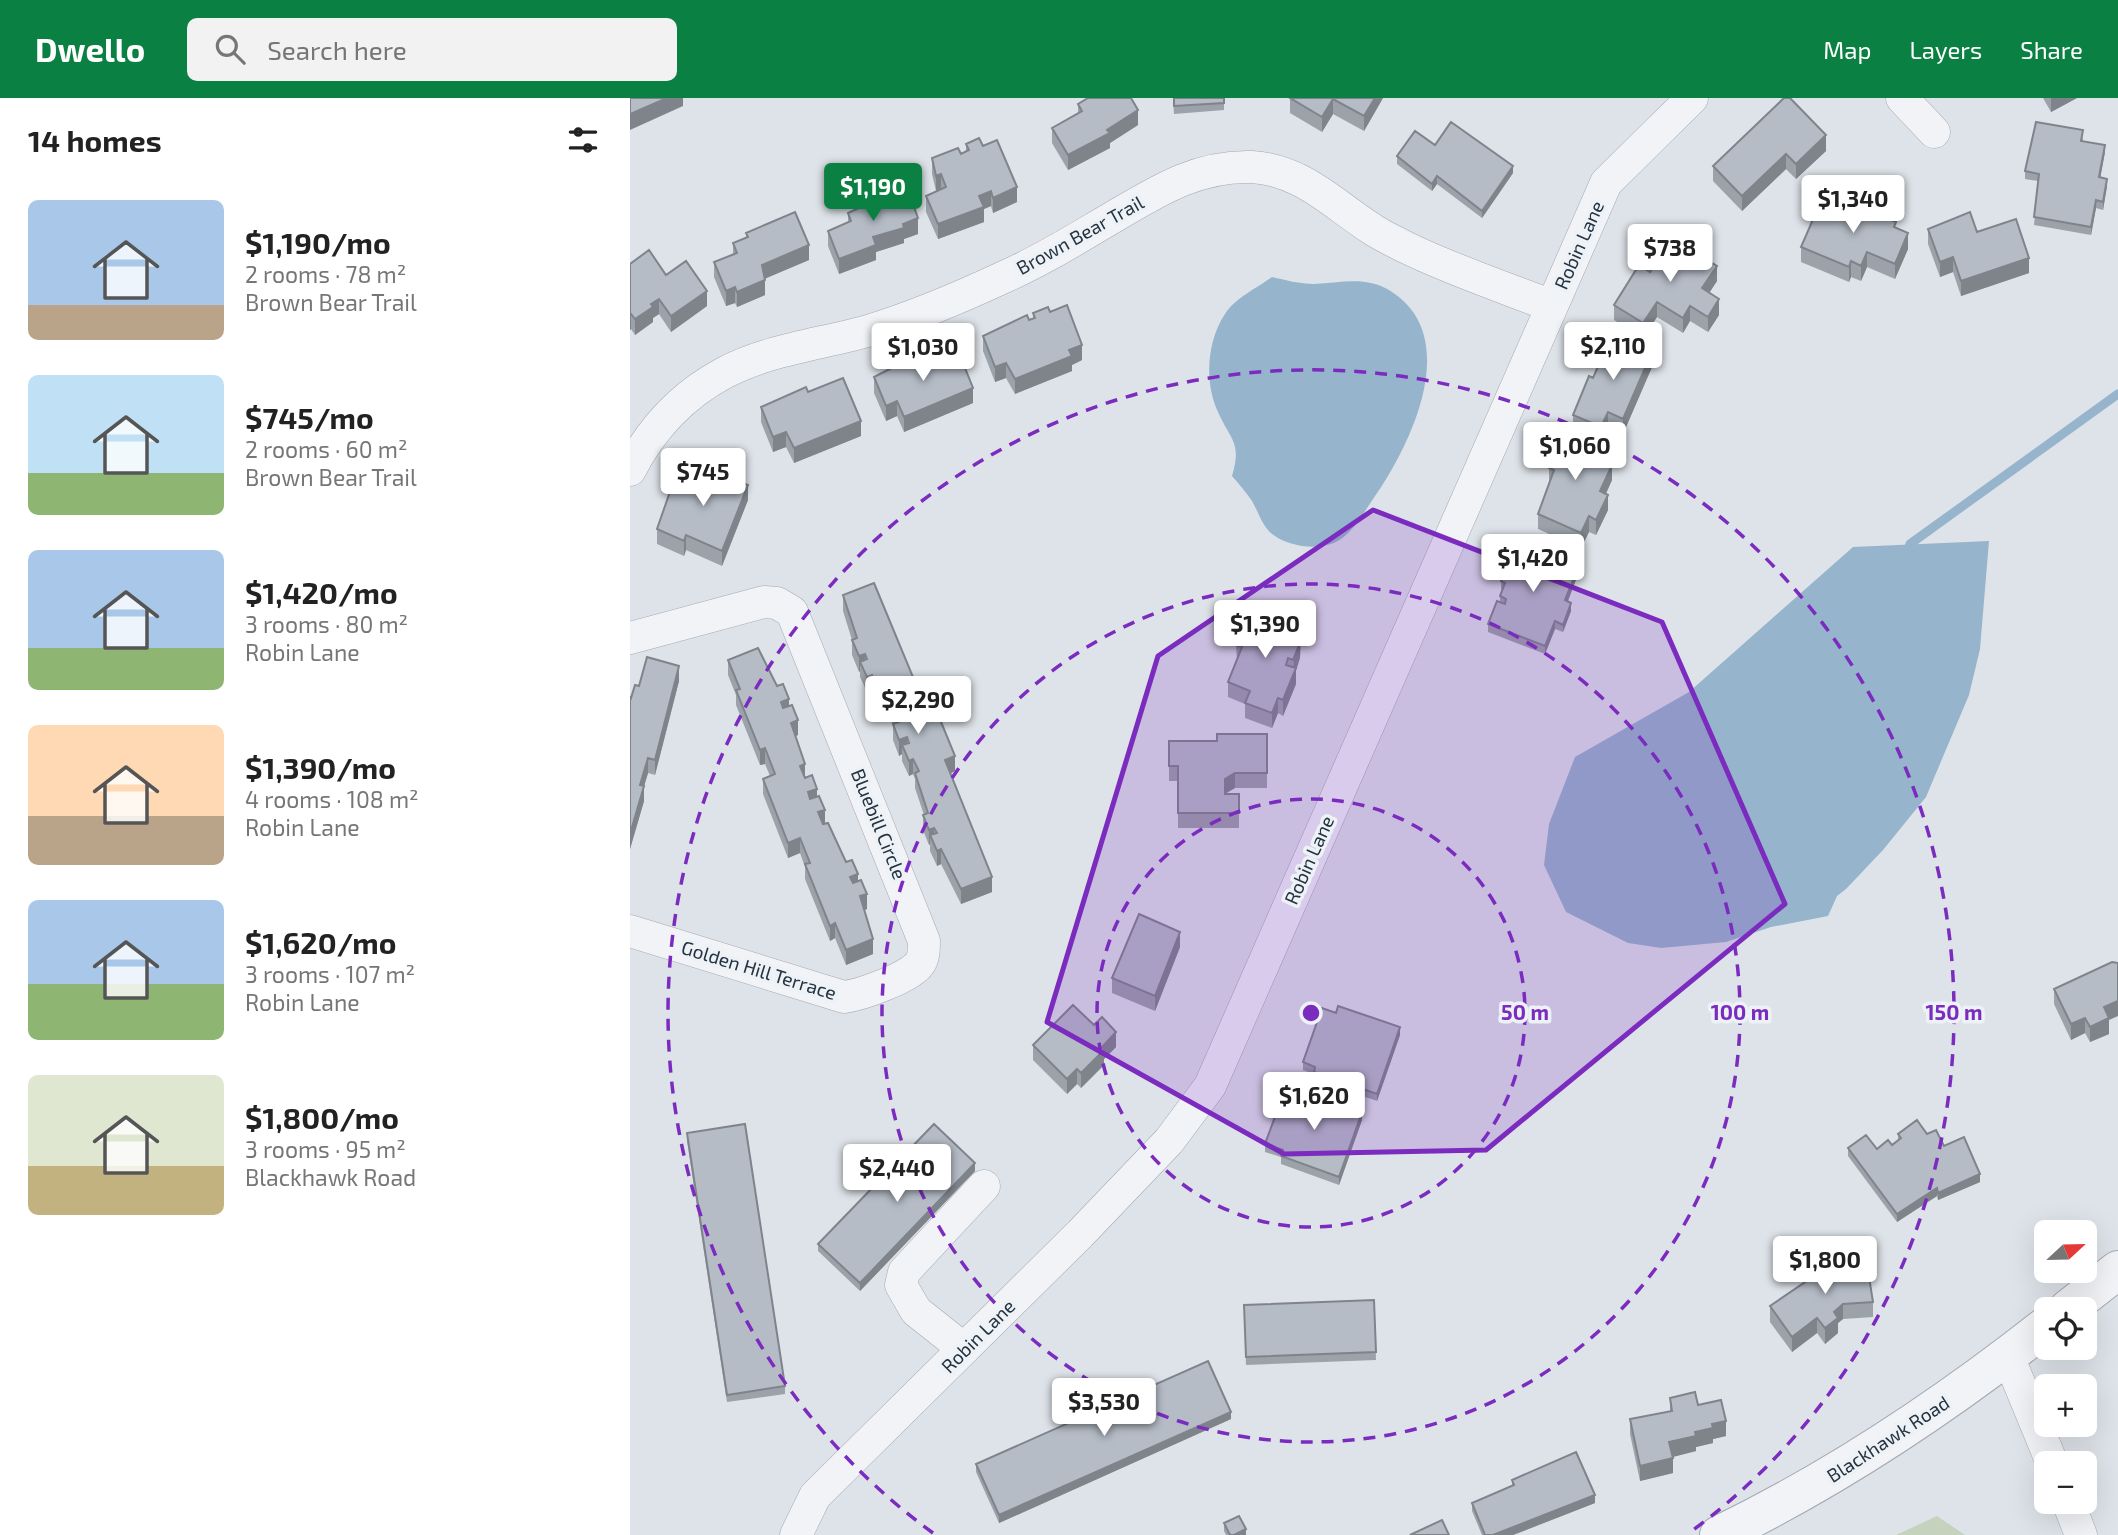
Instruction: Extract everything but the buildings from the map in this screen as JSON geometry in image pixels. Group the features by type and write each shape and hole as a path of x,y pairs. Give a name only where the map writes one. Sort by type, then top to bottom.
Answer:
{"street":[{"name":"Robin Lane","path":"796,1535 815,1496 1062,1253 1170,1141 1210,1086 1606,183 1692,98"},
{"path":"1902,98 1934,132"},
{"name":"Brown Bear Trail","path":"630,470 651,436 671,413 701,387 725,373 750,361 872,330 940,305 1007,276 1070,243 1165,187 1209,170 1255,167 1299,178 1320,190 1373,230 1408,248 1552,306"},
{"name":"Bluebill Circle","path":"630,638 764,602 777,603 792,611 919,926 924,941 922,961"},
{"name":"Golden Hill Terrace","path":"630,930 844,997 855,996 912,971 922,961"},
{"path":"964,1349 916,1311 901,1285 904,1272 984,1186"},
{"path":"2083,1297 2118,1270"},
{"name":"Blackhawk Road","path":"1719,1535 1848,1466 1937,1409 2034,1335"},
{"path":"2008,1356 2047,1451"},
{"path":"2073,1514 2081,1535"}],"highlighted area":[{"path":"1373,510 1662,622 1785,904 1486,1150 1284,1154 1047,1022 1158,656"}],"green space":[{"path":"1937,1516 1965,1535 1896,1535"}],"water":[{"path":"1272,277 1309,284 1354,281 1373,283 1392,292 1413,312 1424,337 1427,365 1423,395 1400,453 1386,480 1354,527 1341,539 1326,545 1290,543 1267,529 1252,501 1232,476 1236,456 1234,442 1218,412 1211,388 1211,349 1225,314 1234,303"},
{"path":"1989,541 1980,649 1969,695 1926,797 1883,850 1837,896 1828,916 1771,927 1726,942 1661,948 1628,943 1566,912 1544,865 1549,824 1575,757 1689,692 1853,547"}],"waterway":[{"path":"1906,555 1910,544 2118,394"}]}
